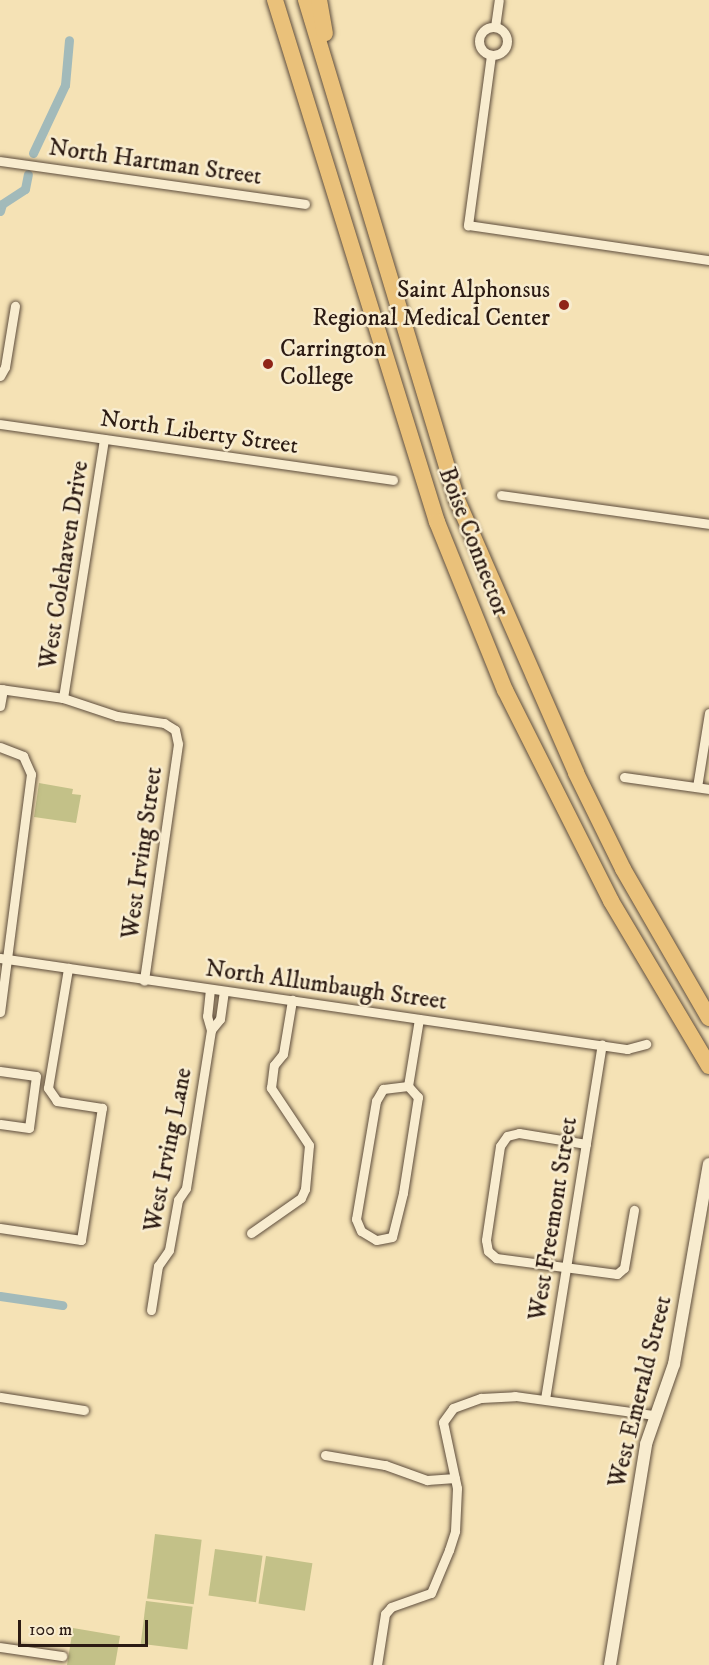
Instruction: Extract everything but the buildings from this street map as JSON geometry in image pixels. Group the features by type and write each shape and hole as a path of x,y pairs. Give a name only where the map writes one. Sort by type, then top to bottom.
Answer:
{"highway":[{"path":"267,0 293,63"},
{"name":"Boise Connector","path":"275,0 437,522 508,696 611,901 709,1066"},
{"name":"Boise Connector","path":"306,0 457,500 576,773 623,869 709,1018"},
{"path":"319,0 339,108"}],"main road":[{"name":"West Emerald Street","path":"610,1665 642,1466 654,1415 674,1364 709,1164"}],"street":[{"path":"495,27 499,0"},
{"path":"495,27 506,34 507,43 503,51 491,55 483,50 480,39 486,29 495,27"},
{"path":"491,55 468,225 709,260"},
{"name":"North Hartman Street","path":"0,161 305,204"},
{"path":"0,376 5,367 15,306"},
{"name":"North Liberty Street","path":"0,424 393,480"},
{"name":"West Colehaven Drive","path":"63,698 104,439"},
{"path":"501,495 709,524"},
{"path":"0,706 1,689 63,698"},
{"name":"West Irving Street","path":"63,698 117,716 164,723 175,730 178,744 144,981"},
{"path":"697,787 709,713"},
{"path":"0,747 23,756 31,774 4,959 0,1012"},
{"path":"624,777 709,789"},
{"name":"North Allumbaugh Street","path":"4,959 602,1046 627,1049 646,1044"},
{"path":"0,1228 81,1240 102,1108 57,1101 48,1088 68,968"},
{"name":"West Irving Lane","path":"151,1310 159,1266 168,1250 178,1200 186,1188 211,1030 207,1016 210,989"},
{"name":"West Irving Lane","path":"211,1030 220,1018 224,991"},
{"path":"251,1233 301,1198 305,1189 309,1145 271,1088 274,1065 283,1054 292,1000"},
{"path":"408,1086 419,1019"},
{"name":"West Freemont Street","path":"545,1399 602,1046"},
{"path":"0,1071 36,1076 29,1128 0,1124"},
{"path":"408,1086 418,1097 403,1193 392,1237 376,1240 361,1231 356,1219 376,1101 383,1089 408,1086"},
{"path":"586,1143 519,1133 507,1136 500,1146 486,1240 488,1251 496,1258 617,1274 624,1268 634,1210"},
{"path":"0,1396 84,1410"},
{"path":"376,1665 386,1614 391,1607 431,1593 438,1580 455,1531 455,1478 443,1428 446,1416 453,1408 481,1398 545,1399 654,1415"},
{"path":"325,1455 385,1466 427,1480 455,1478"},
{"path":"0,1647 62,1656"}],"shaded area":[{"path":"39,783 73,789 72,794 81,795 76,823 34,817"},
{"path":"155,1534 202,1540 194,1604 147,1599"},
{"path":"215,1549 263,1556 256,1602 208,1596"},
{"path":"266,1556 312,1563 305,1611 258,1603"},
{"path":"146,1601 193,1607 187,1649 141,1644"},
{"path":"73,1628 120,1636 115,1665 67,1665"}],"waterway":[{"path":"33,153 65,85 69,40"},
{"path":"0,211 2,204 25,189 28,174"},
{"path":"0,1296 62,1305"}],"place":[{"name":"Saint Alphonsus Regional Medical Center","path":"564,305"},
{"name":"Carrington College","path":"268,364"}]}
